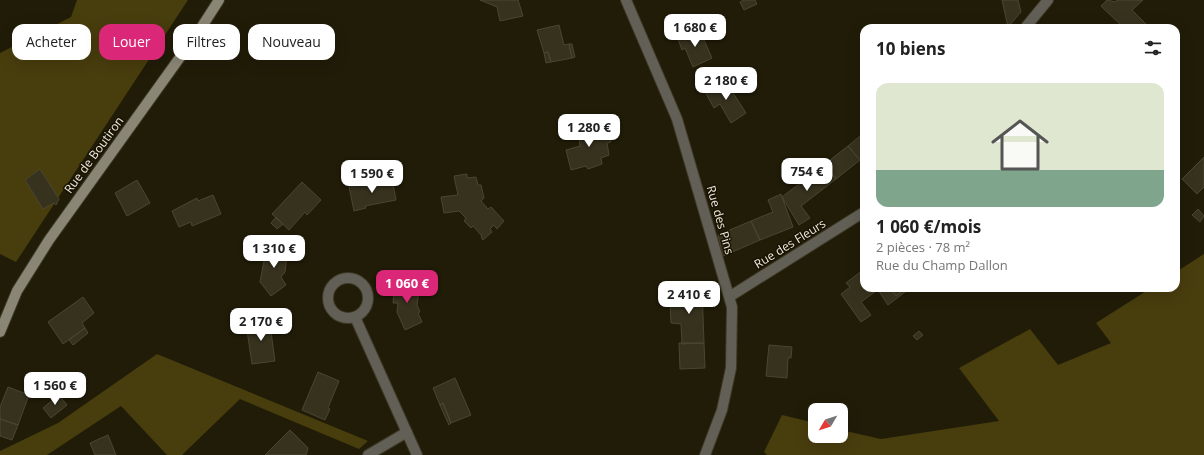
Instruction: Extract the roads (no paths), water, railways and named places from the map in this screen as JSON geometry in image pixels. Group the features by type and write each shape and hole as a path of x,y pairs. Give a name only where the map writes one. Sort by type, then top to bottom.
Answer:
{"main road":[{"name":"Rue de Boutiron","path":"0,332 17,291 49,240 202,28 219,0"}],"street":[{"name":"Rue des Pins","path":"626,0 677,119 732,307 731,368 722,410 705,455"},
{"path":"1028,24 1048,0"},
{"name":"Rue des Fleurs","path":"729,297 860,215"},
{"path":"355,317 417,455"},
{"path":"368,455 407,432"}]}
